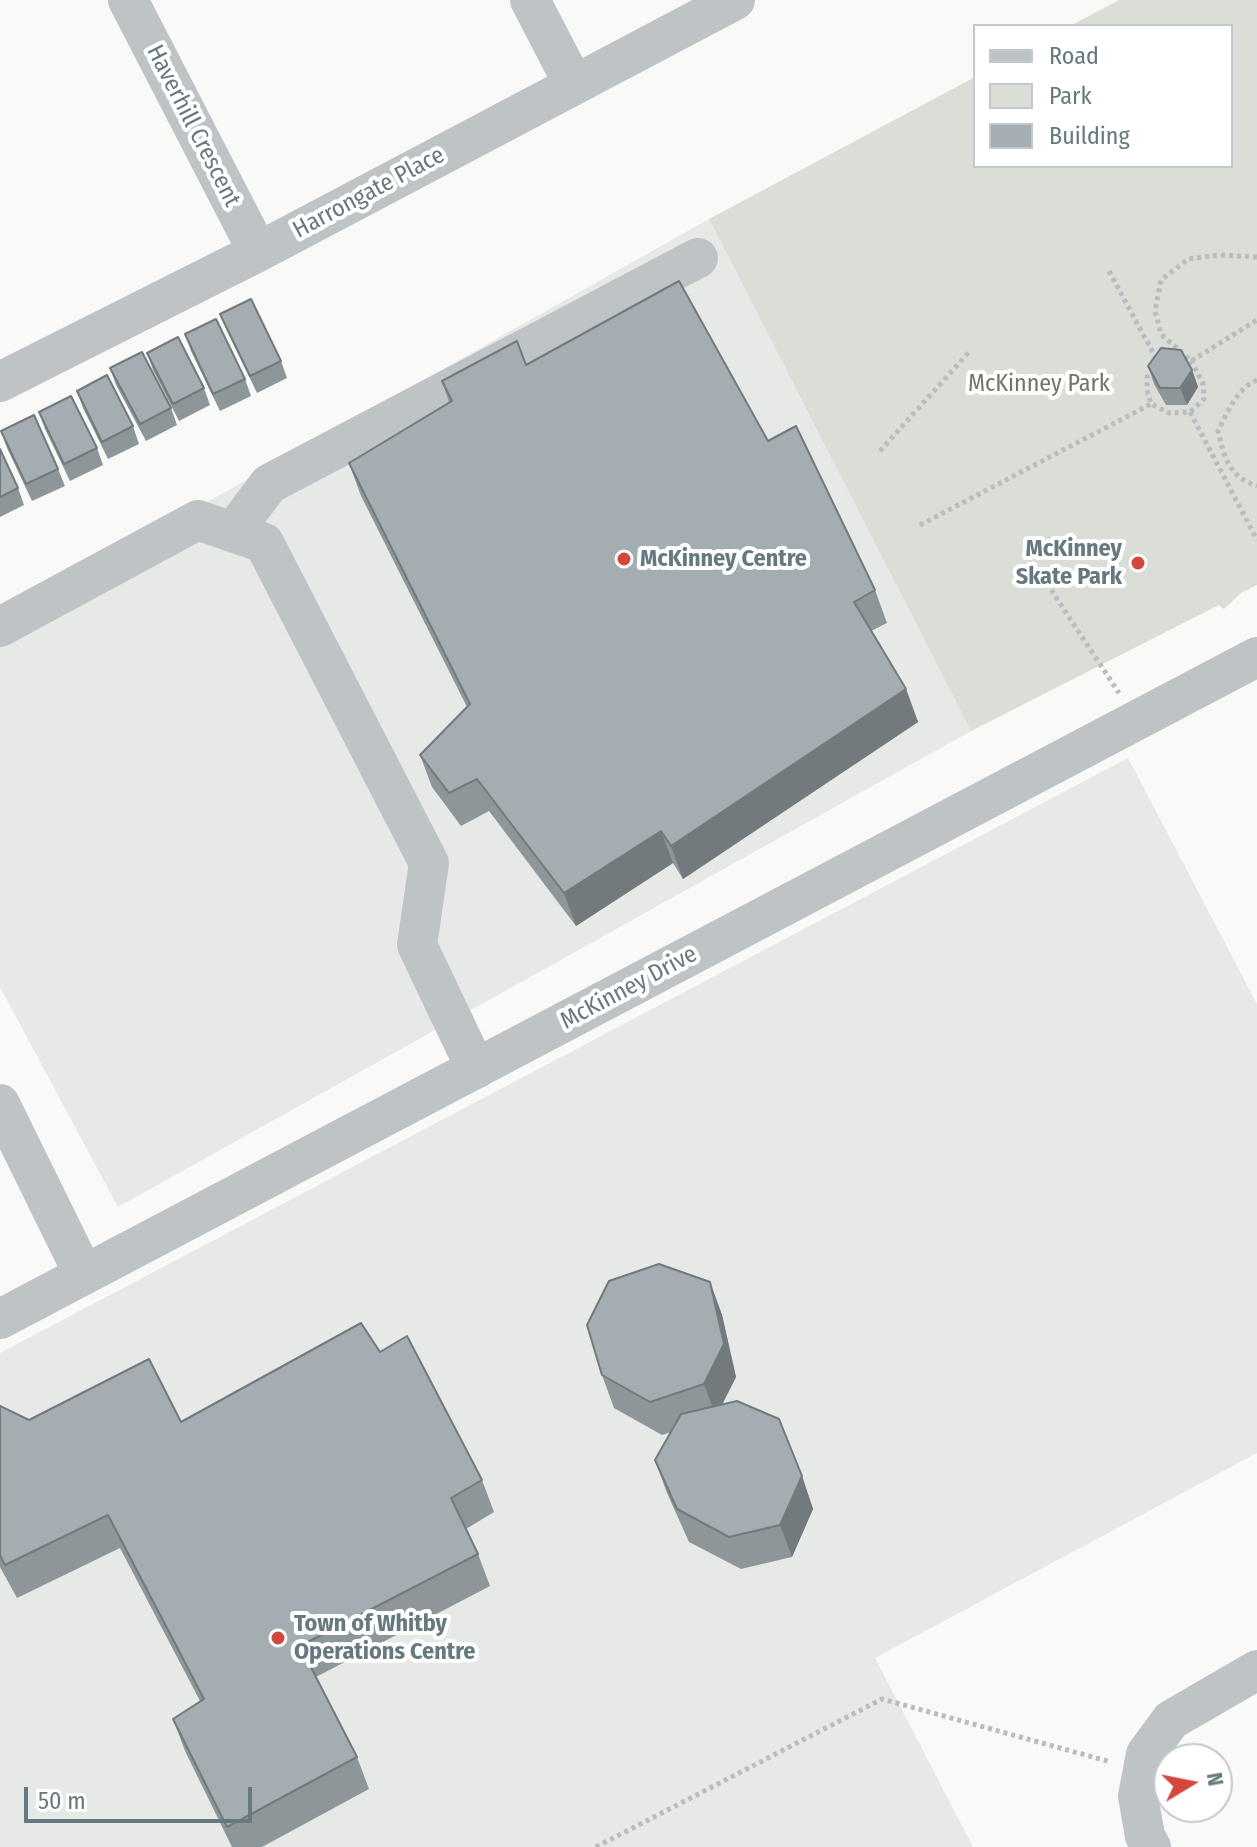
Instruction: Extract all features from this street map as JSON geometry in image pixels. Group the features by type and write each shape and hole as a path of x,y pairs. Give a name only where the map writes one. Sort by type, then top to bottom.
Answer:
{"street":[{"name":"Haverhill Crescent","path":"128,0 258,252"},
{"path":"530,0 574,85"},
{"name":"Harrongate Place","path":"0,382 258,252 735,0"},
{"path":"233,532 269,484 698,258"},
{"path":"0,627 198,520 264,543 429,863 417,945 476,1069"},
{"name":"McKinney Drive","path":"0,1319 1257,657"},
{"path":"0,1104 84,1275"},
{"path":"1151,1847 1145,1836 1138,1796 1146,1754 1171,1720 1257,1670"}],"path":[{"path":"1169,362 1160,365 1147,377 1151,404 1169,413 1190,412 1204,399 1203,383 1191,361 1161,334 1155,311 1161,280 1188,259 1219,255 1257,257"},
{"path":"1109,271 1160,365"},
{"path":"1178,359 1191,361 1257,320"},
{"path":"880,451 970,351"},
{"path":"1257,380 1236,397 1218,431 1225,461 1245,482 1257,486"},
{"path":"920,525 1151,404"},
{"path":"1190,412 1257,540"},
{"path":"1038,570 1137,721"},
{"path":"596,1847 882,1699 1143,1771"}],"shaded area":[{"path":"709,219 971,731 118,1207 0,987 0,619"},
{"path":"1128,758 1257,1004 1257,1453 875,1658 973,1847 0,1847 0,1353"}],"green space":[{"name":"McKinney Park","path":"1119,0 1257,0 1257,585 1241,593 1224,609 1219,605 971,731 709,219 973,78 973,168 1233,168 1233,24 1074,24"}],"building":[{"name":"McKinney Centre","path":"679,281 768,441 796,426 875,590 854,602 906,689 671,846 661,831 564,893 477,779 449,793 420,755 470,704 349,463 452,401 442,381 517,341 526,365"},
{"path":"251,299 281,361 250,376 220,314"},
{"path":"216,319 245,379 213,394 185,334"},
{"path":"178,337 204,388 173,404 147,353"},
{"path":"1161,348 1181,350 1192,370 1180,388 1160,388 1148,366"},
{"path":"142,352 171,408 140,424 110,368"},
{"path":"107,375 133,426 102,442 77,391"},
{"path":"71,396 97,448 64,464 39,412"},
{"path":"34,415 58,469 26,484 1,431"},
{"path":"0,449 18,488 0,497"},
{"path":"659,1264 710,1282 724,1344 704,1384 650,1402 602,1375 587,1325 609,1281"},
{"name":"Town of Whitby Operations Centre","path":"361,1323 380,1352 407,1336 482,1480 451,1498 478,1554 300,1646 357,1757 227,1827 173,1719 204,1699 108,1515 5,1565 0,1555 0,1406 29,1420 149,1359 181,1422"},
{"path":"737,1401 779,1419 802,1476 780,1525 729,1537 677,1509 655,1460 681,1414"}],"place":[{"name":"McKinney Centre","path":"624,559"},
{"name":"McKinney Skate Park","path":"1138,563"},
{"name":"Town of Whitby Operations Centre","path":"278,1638"}]}
